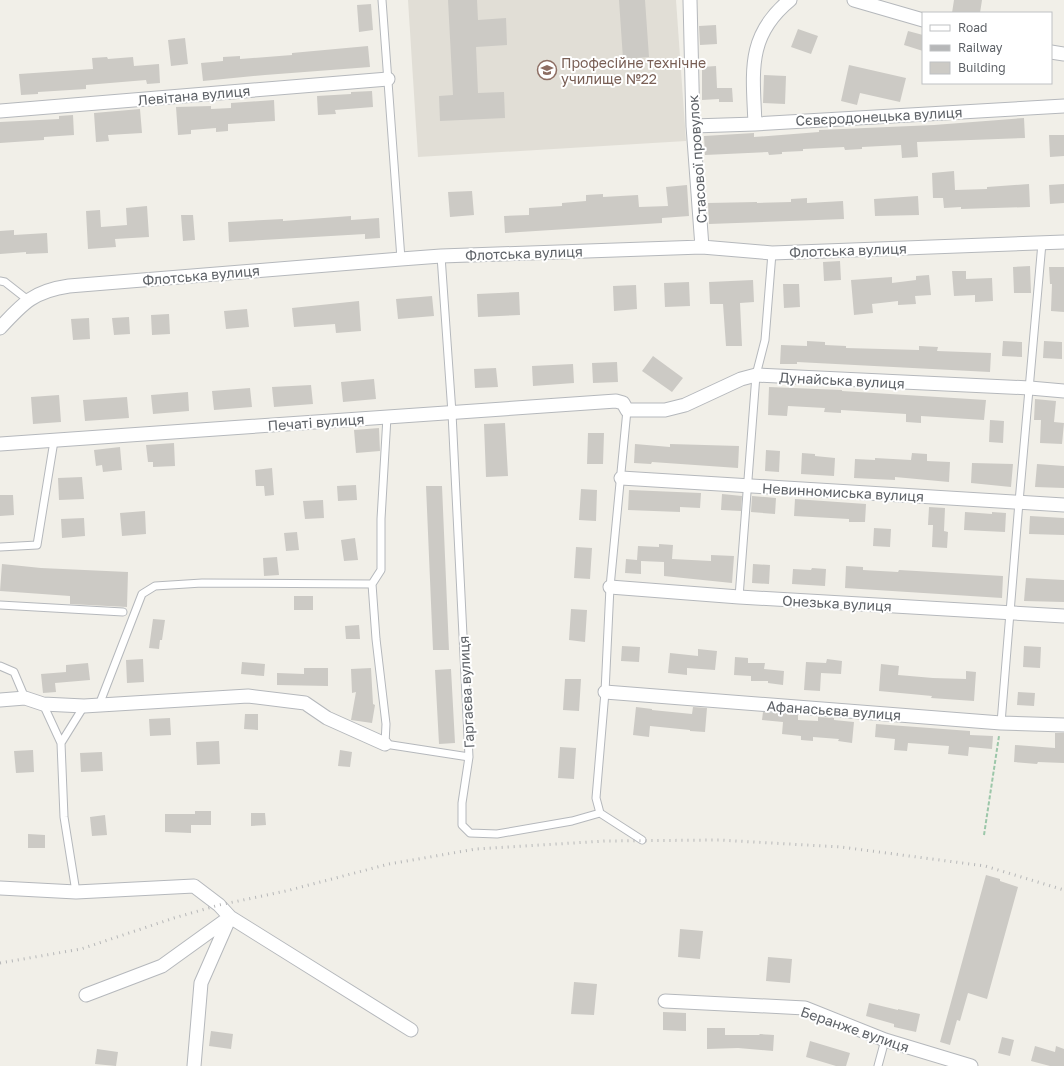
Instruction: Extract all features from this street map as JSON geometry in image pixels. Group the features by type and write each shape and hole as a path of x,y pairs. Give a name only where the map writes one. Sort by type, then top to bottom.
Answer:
{"street":[{"name":"Стасової провулок","path":"690,0 693,126 702,246"},
{"path":"755,124 753,77 756,50 760,37 767,25 778,10 790,0"},
{"path":"854,0 922,20"},
{"path":"1052,52 1064,54"},
{"name":"Левітана вулиця","path":"0,111 388,80"},
{"name":"Сєвєродонецька вулиця","path":"693,126 755,124 1064,106"},
{"name":"Флотська вулиця","path":"0,328 18,308 28,300 53,288 401,259 441,256 702,246 772,253 1064,242"},
{"name":"Дунайська вулиця","path":"627,410 665,410 685,405 741,379 756,375 1030,388 1064,391"},
{"name":"Печаті вулиця","path":"0,444 616,401 623,403 627,410"},
{"name":"Невинномиська вулиця","path":"621,478 1064,505"},
{"name":"Онезька вулиця","path":"610,587 739,597 1064,616"},
{"name":"Афанасьєва вулиця","path":"605,692 1001,723 1064,725"},
{"name":"Гаргаєва вулиця","path":"0,700 24,698 43,704 84,706 248,696 305,703 328,718 385,744"},
{"path":"0,888 76,892 194,886 219,905 230,917 411,1030"},
{"path":"86,995 162,966 230,917"},
{"path":"194,1066 201,983 230,917"},
{"name":"Беранже вулиця","path":"665,1001 805,1008 885,1040 970,1066"}],"lane":[{"path":"382,0 401,259"},
{"path":"1001,723 1042,243"},
{"path":"739,597 756,375 765,340 772,253"},
{"name":"Гаргаєва вулиця","path":"385,744 469,758 452,413 441,256"},
{"path":"0,281 5,282 28,300"},
{"path":"627,410 610,587 605,692 596,798 600,813 642,840"},
{"path":"385,744 386,724 376,639 372,584 381,570 381,518 387,417"},
{"path":"0,547 38,545 54,441"},
{"path":"99,705 142,594 155,586 202,583 372,584"},
{"path":"0,605 123,612"},
{"path":"0,666 14,672 24,698"},
{"path":"43,704 61,743 64,817 76,892"},
{"path":"61,743 84,706"},
{"path":"469,758 462,803 462,825 470,833 497,834 572,821 600,813"},
{"path":"878,1066 885,1040"}],"path":[{"path":"984,836 1001,723"}],"shaded area":[{"name":"Професійне технічне училище №22","path":"408,0 676,0 686,141 418,157"}],"building":[{"path":"448,0 477,0 478,20 506,18 507,45 476,47 478,93 504,92 505,118 440,121 439,96 453,95"},
{"path":"619,0 645,0 649,57 623,59"},
{"path":"954,0 982,0 980,12 952,12"},
{"path":"371,4 373,30 359,32 357,5"},
{"path":"716,25 717,44 700,45 699,26"},
{"path":"798,29 818,36 811,54 791,47"},
{"path":"908,31 922,35 922,51 904,45"},
{"path":"185,38 188,64 171,66 168,40"},
{"path":"368,46 370,67 203,81 201,63 223,61 223,57 240,56 240,59 292,55 292,53"},
{"path":"107,57 108,59 133,57 134,66 159,64 160,83 147,84 146,80 86,85 86,89 38,92 38,94 21,95 19,74 93,69 92,58"},
{"path":"849,65 906,78 900,102 860,93 857,105 841,101"},
{"path":"716,66 717,88 732,88 733,102 719,102 719,99 702,100 702,67"},
{"path":"764,75 786,76 785,104 763,103"},
{"path":"372,91 373,107 335,110 336,114 318,115 317,96"},
{"path":"274,100 275,121 228,124 228,131 216,132 216,128 191,130 191,134 178,135 176,107 211,106 211,109 231,108 231,103"},
{"path":"140,109 142,133 108,135 109,141 96,142 94,113"},
{"path":"73,115 74,135 44,137 44,140 0,143 0,122 59,119 59,116"},
{"path":"1024,118 1025,138 917,142 918,157 902,158 901,145 862,147 862,149 845,150 844,147 803,149 803,151 782,152 782,154 769,155 768,152 705,155 704,136 754,133 754,137 819,132 819,130 934,125"},
{"path":"1049,135 1064,135 1064,156 1050,157"},
{"path":"954,171 955,190 987,189 987,187 1029,184 1030,207 944,208 943,198 933,198 932,173"},
{"path":"1064,184 1064,203 1050,204 1049,185"},
{"path":"687,185 689,216 662,218 662,223 505,233 504,216 529,215 529,208 562,206 562,203 586,201 586,195 603,194 603,197 638,195 639,207 668,206 666,187"},
{"path":"472,191 474,215 450,217 448,192"},
{"path":"918,196 919,215 875,216 874,199"},
{"path":"807,198 807,203 843,201 844,219 709,224 708,203 791,202 791,199"},
{"path":"147,206 149,237 115,239 116,247 88,249 86,211 100,210 101,227 127,225 126,208"},
{"path":"181,215 193,215 195,240 183,241"},
{"path":"351,216 351,220 379,218 380,238 365,239 365,234 229,242 228,222 283,219 283,221"},
{"path":"14,230 14,235 47,233 48,253 26,254 26,252 0,254 0,231"},
{"path":"840,261 841,280 824,281 823,262"},
{"path":"1030,266 1031,293 1014,293 1013,267"},
{"path":"1049,267 1064,267 1064,312 1051,311 1052,284 1050,284"},
{"path":"952,271 966,271 966,279 992,278 993,301 975,302 975,295 954,296"},
{"path":"929,275 931,295 915,296 916,304 898,305 898,301 872,304 873,313 854,315 851,280 892,277 892,283 916,280 916,276"},
{"path":"753,280 754,302 740,303 742,346 726,346 723,304 710,304 709,282"},
{"path":"689,282 690,306 665,307 664,283"},
{"path":"783,284 799,284 800,307 784,308"},
{"path":"636,285 637,309 614,311 613,286"},
{"path":"519,292 520,315 478,317 477,294"},
{"path":"432,296 434,316 398,319 396,299"},
{"path":"359,301 361,331 336,333 335,324 294,327 292,308"},
{"path":"247,309 249,327 226,329 224,311"},
{"path":"169,314 170,334 152,335 151,315"},
{"path":"129,317 130,334 114,335 112,318"},
{"path":"89,318 90,339 73,340 71,319"},
{"path":"807,341 825,342 825,345 846,346 846,348 919,350 919,346 938,347 937,351 991,353 990,372 797,362 797,364 780,364 781,345 807,346"},
{"path":"1003,341 1022,342 1022,357 1002,356"},
{"path":"1044,341 1062,342 1062,359 1043,358"},
{"path":"653,356 683,378 672,392 642,371"},
{"path":"617,362 618,382 593,383 592,363"},
{"path":"573,364 574,383 533,386 532,366"},
{"path":"496,368 498,387 475,388 474,369"},
{"path":"374,379 376,399 343,402 341,382"},
{"path":"311,385 313,404 274,407 272,387"},
{"path":"769,387 842,390 986,400 984,420 921,416 921,423 906,422 906,414 841,410 841,413 824,412 825,408 788,406 787,416 768,415"},
{"path":"250,388 252,407 214,410 212,391"},
{"path":"188,392 189,411 153,414 151,395"},
{"path":"59,395 61,422 33,424 31,397"},
{"path":"127,397 129,418 85,421 83,400"},
{"path":"1035,399 1056,401 1054,422 1064,423 1062,444 1040,443 1041,420 1034,420"},
{"path":"990,420 1004,421 1003,443 989,442"},
{"path":"505,423 508,476 486,477 484,424"},
{"path":"379,428 380,451 356,453 354,430"},
{"path":"588,433 604,433 603,464 587,464"},
{"path":"174,443 175,466 153,467 153,462 148,462 146,445"},
{"path":"635,444 670,447 670,444 739,446 738,468 652,462 651,464 634,463"},
{"path":"120,447 122,470 103,472 102,465 96,466 94,450"},
{"path":"766,450 780,451 779,472 765,471"},
{"path":"802,453 835,458 834,476 801,474"},
{"path":"912,453 927,454 927,461 950,462 949,482 895,477 895,480 854,478 855,459 875,460 875,458 911,460"},
{"path":"972,463 1013,464 1011,487 971,483"},
{"path":"1037,464 1064,466 1064,488 1035,487"},
{"path":"272,468 274,495 265,496 264,486 256,486 255,470"},
{"path":"82,477 84,499 59,500 58,478"},
{"path":"356,485 357,500 338,501 337,486"},
{"path":"426,486 442,486 449,650 433,650"},
{"path":"581,489 597,490 596,521 579,520"},
{"path":"629,490 701,493 700,508 680,507 680,512 628,510"},
{"path":"722,494 742,496 741,511 721,510"},
{"path":"0,495 13,495 14,515 0,516"},
{"path":"752,496 776,498 775,514 751,512"},
{"path":"795,499 866,504 865,522 849,522 849,519 794,516"},
{"path":"323,500 324,518 305,519 303,501"},
{"path":"929,507 945,508 944,531 948,532 947,548 932,547 933,525 928,525"},
{"path":"145,511 146,534 122,536 120,513"},
{"path":"965,512 992,514 992,512 1006,513 1005,532 964,530"},
{"path":"1030,516 1064,518 1064,535 1029,534"},
{"path":"84,518 85,536 62,538 61,519"},
{"path":"874,528 891,529 890,547 873,546"},
{"path":"297,532 299,550 286,551 284,533"},
{"path":"355,538 358,560 344,561 341,540"},
{"path":"659,544 673,545 672,559 711,561 711,555 734,556 732,583 664,576 664,562 641,561 641,574 625,573 626,559 637,560 638,546 659,547"},
{"path":"576,547 592,548 590,579 574,578"},
{"path":"277,557 279,575 264,576 263,558"},
{"path":"2,564 41,568 128,572 127,607 70,604 70,596 0,591"},
{"path":"753,564 770,565 769,584 752,583"},
{"path":"846,566 863,567 863,570 898,572 899,570 1003,576 1002,598 845,588"},
{"path":"812,568 826,569 825,586 792,584 793,569 811,570"},
{"path":"1026,578 1064,580 1064,602 1024,601"},
{"path":"294,596 313,596 313,610 294,610"},
{"path":"571,609 587,610 585,642 569,640"},
{"path":"153,619 165,620 159,649 149,648"},
{"path":"359,625 360,639 346,639 345,626"},
{"path":"622,646 640,647 639,662 621,661"},
{"path":"1024,646 1041,647 1040,668 1023,667"},
{"path":"698,649 717,651 715,670 687,668 687,675 668,673 670,653 698,656"},
{"path":"735,657 748,658 748,663 765,663 764,669 784,671 783,685 768,683 768,681 751,681 751,676 734,675"},
{"path":"143,659 144,682 127,683 126,660"},
{"path":"827,659 842,661 841,674 821,673 820,691 804,690 806,662 826,663"},
{"path":"242,662 265,664 264,676 241,674"},
{"path":"88,663 90,680 55,683 56,692 43,693 41,674 66,672 66,665"},
{"path":"881,664 899,666 898,675 933,678 966,679 966,671 976,672 974,701 931,698 932,696 879,691"},
{"path":"304,668 328,668 328,686 277,685 277,673 304,674"},
{"path":"371,668 373,704 375,705 372,723 351,720 356,692 352,693 351,669"},
{"path":"451,669 455,743 439,744 435,670"},
{"path":"565,679 581,679 579,711 563,710"},
{"path":"1018,692 1035,693 1034,706 1017,705"},
{"path":"636,707 692,714 693,707 707,708 705,732 650,726 649,737 633,735"},
{"path":"763,712 798,715 798,720 818,721 818,717 834,718 834,720 854,722 852,743 838,741 839,739 813,737 813,741 801,740 801,736 782,734 783,722 762,720"},
{"path":"245,714 258,714 258,730 244,729"},
{"path":"170,718 171,735 150,736 149,719"},
{"path":"876,724 970,731 970,735 993,736 992,749 969,747 968,756 948,754 949,746 908,743 907,751 894,750 895,739 875,737"},
{"path":"1055,733 1064,733 1064,763 1038,762 1037,764 1014,762 1015,745 1055,748"},
{"path":"219,741 220,764 197,765 196,742"},
{"path":"560,747 576,748 574,779 558,778"},
{"path":"33,750 34,772 16,773 14,751"},
{"path":"340,750 352,752 350,767 338,766"},
{"path":"102,752 103,771 81,772 80,753"},
{"path":"195,811 211,811 211,825 191,825 191,833 165,832 165,814 195,814"},
{"path":"251,813 265,813 266,825 251,826"},
{"path":"105,815 107,835 92,836 90,817"},
{"path":"28,834 45,835 45,848 28,848"},
{"path":"986,875 1018,887 987,999 968,993 960,1021 957,1020 950,1045 940,1042"},
{"path":"680,929 703,931 700,959 678,957"},
{"path":"768,957 792,959 790,983 766,981"},
{"path":"574,982 597,984 594,1015 571,1014"},
{"path":"869,1003 920,1014 916,1032 894,1027 894,1024 866,1016"},
{"path":"663,1012 686,1013 686,1031 663,1030"},
{"path":"707,1028 725,1028 725,1035 774,1035 773,1051 738,1048 707,1049"},
{"path":"211,1031 233,1034 231,1049 209,1046"},
{"path":"1002,1037 1014,1040 1010,1056 998,1053"},
{"path":"810,1041 850,1053 846,1066 836,1066 806,1057"},
{"path":"1035,1046 1055,1052 1056,1046 1064,1049 1064,1066 1050,1066 1031,1061"},
{"path":"97,1049 118,1052 116,1066 95,1064"}],"railway":[{"path":"0,963 81,949 174,918 219,905 286,891 389,864 476,849 605,841 719,840 841,847 985,866 1064,890"}],"place":[{"name":"Професійне технічне училище №22","path":"547,70"}]}
